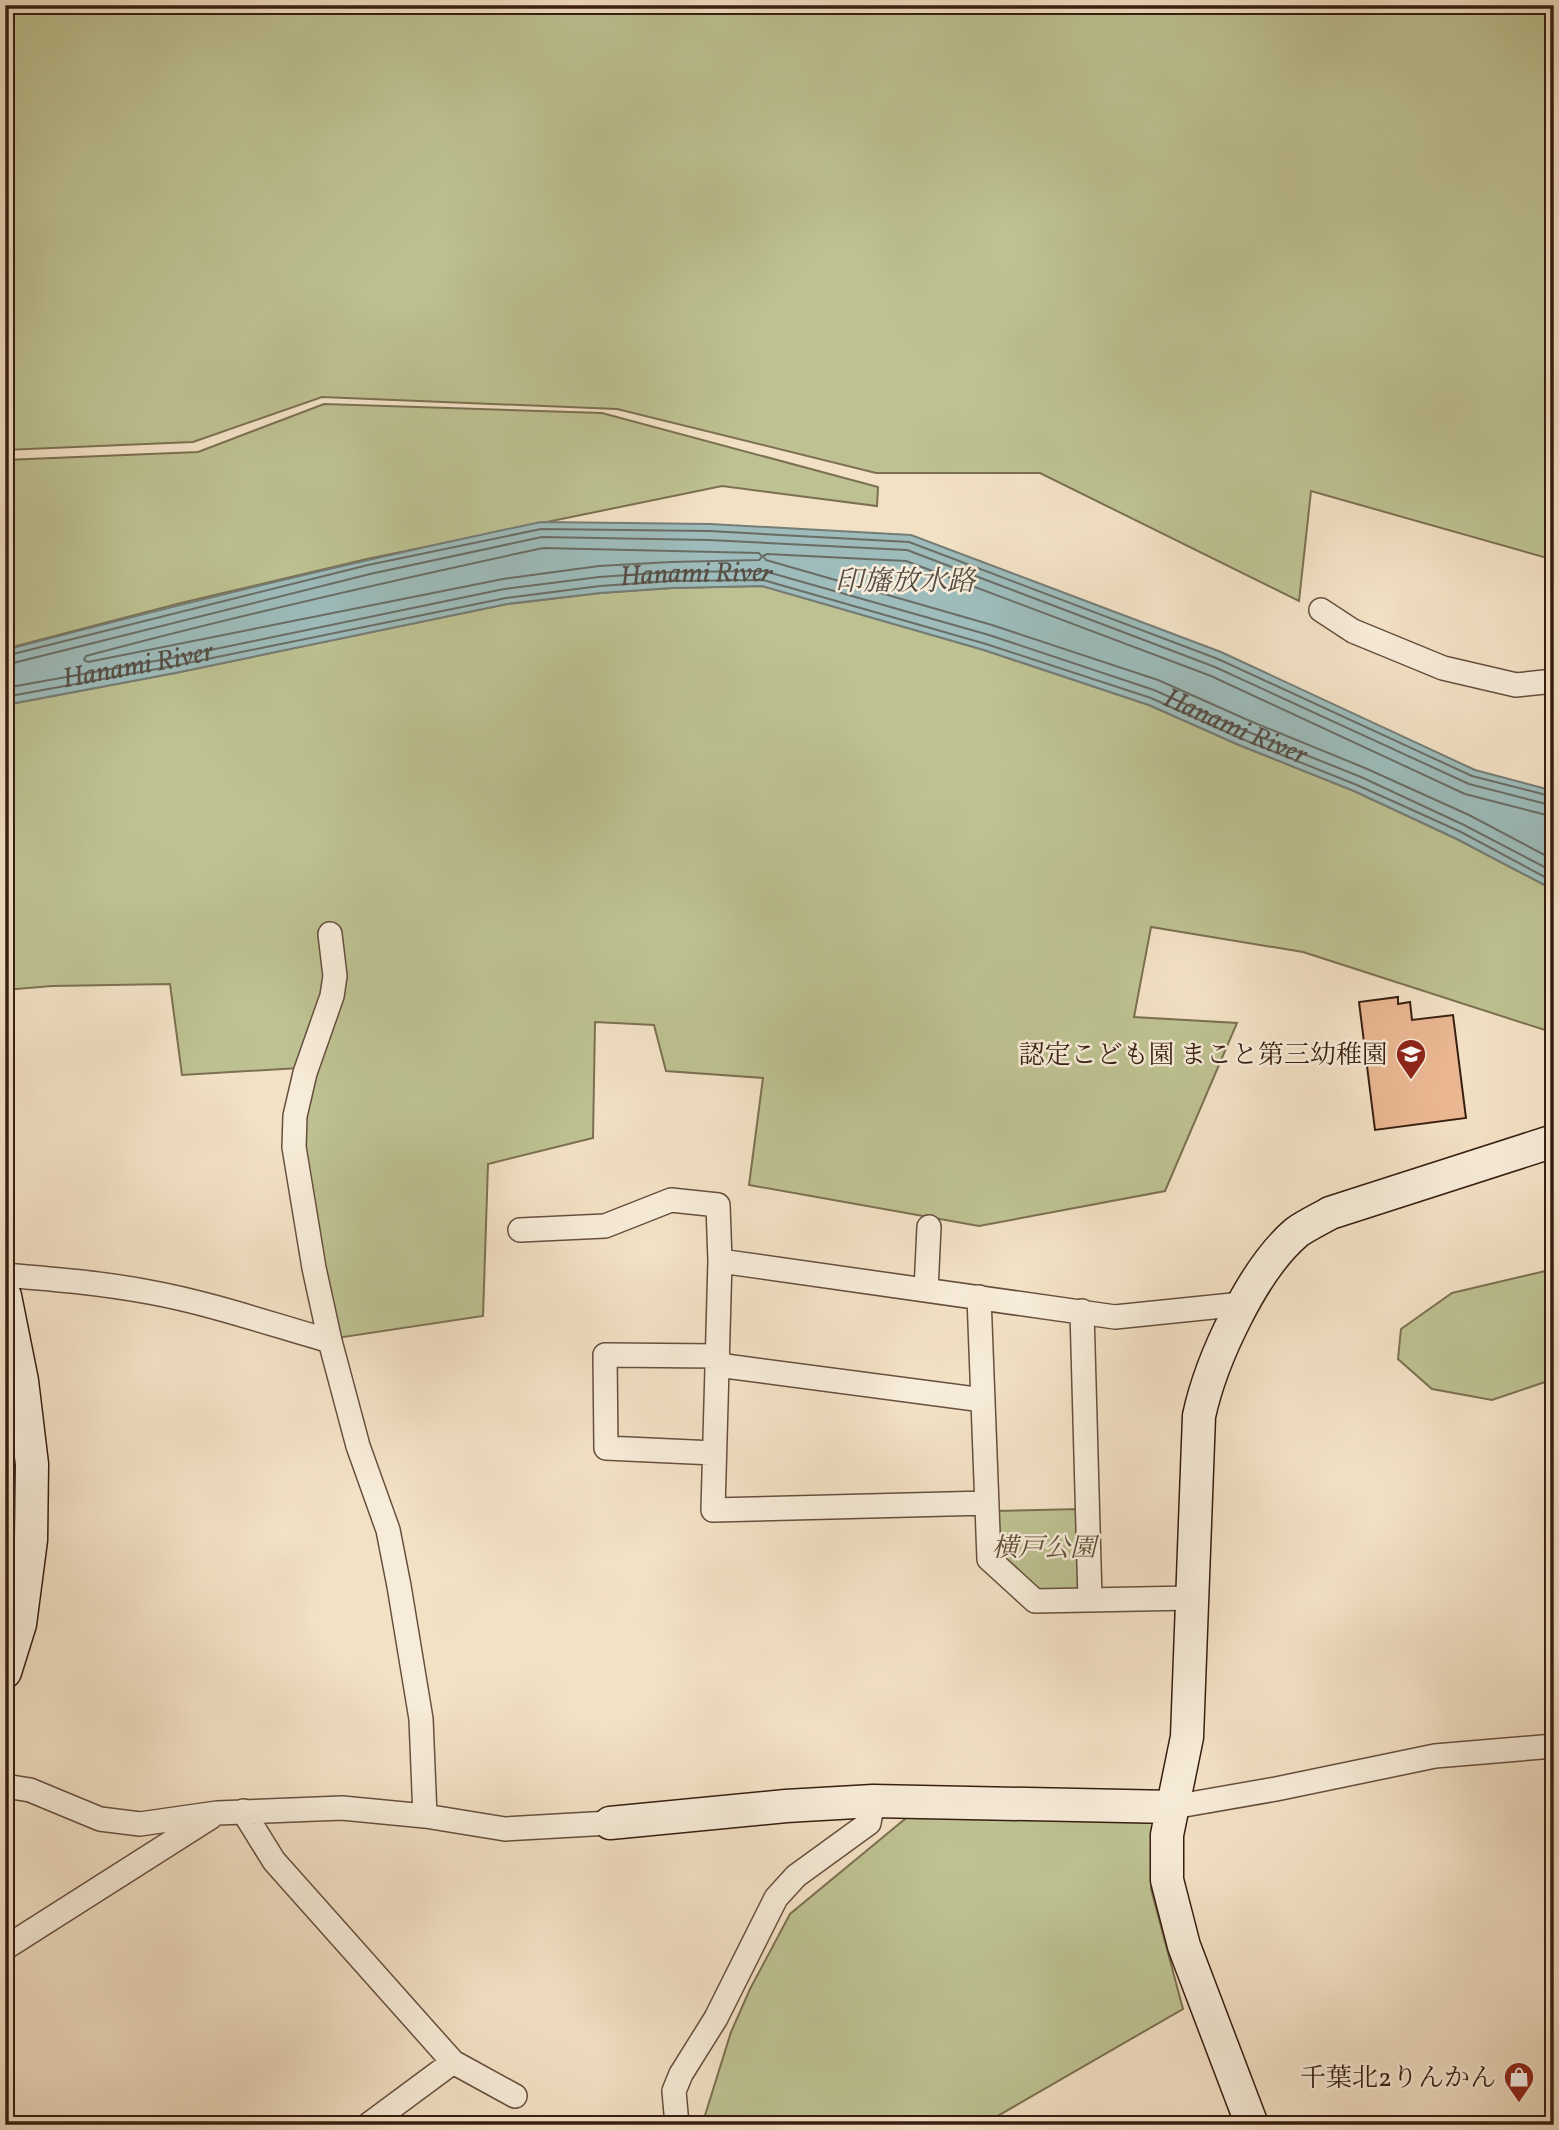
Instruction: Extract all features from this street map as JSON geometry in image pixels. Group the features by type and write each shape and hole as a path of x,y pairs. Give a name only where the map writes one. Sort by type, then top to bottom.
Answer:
{"street":[{"path":"1321,610 1353,631 1443,668 1516,685 1554,681"},
{"path":"330,934 335,976 332,996 304,1073 295,1116 294,1137 314,1268 330,1341 358,1446 388,1530 421,1718 425,1816"},
{"path":"1252,2125 1184,1946 1167,1880 1167,1835 1187,1737 1199,1416 1204,1391 1242,1304 1268,1262 1298,1232 1330,1213 1554,1141"},
{"path":"520,1230 605,1226 671,1200 718,1205 720,1261 713,1510 987,1503"},
{"path":"926,1290 929,1227"},
{"path":"720,1261 1115,1317 1242,1304"},
{"path":"5,1275 51,1278 149,1292 221,1309 330,1341"},
{"path":"979,1297 989,1559 1035,1601 1191,1598"},
{"path":"5,1672 31,1540 32,1464 22,1381 6,1306"},
{"path":"1082,1311 1090,1600"},
{"path":"715,1452 606,1448 605,1354 718,1361 983,1400"},
{"path":"5,1787 30,1790 100,1819 140,1824 243,1811 342,1808 425,1816 505,1829 610,1824 786,1806 873,1801 1173,1807 1435,1756 1554,1746"},
{"path":"677,2125 674,2091 681,2074 716,2018 776,1898 796,1876 869,1823 873,1801"},
{"path":"243,1811 274,1861 453,2062 515,2096"},
{"path":"5,1948 217,1814"},
{"path":"369,2125 453,2062"}],"green space":[{"path":"5,5 1554,5 1554,560 1311,491 1299,601 1040,473 876,473 617,409 322,397 193,442 5,450"},
{"path":"324,404 602,413 878,487 877,506 722,486 367,559 181,603 5,649 5,460 198,452"},
{"path":"762,586 984,650 1149,705 1354,791 1457,839 1554,890 1554,1033 1303,952 1151,927 1134,1017 1237,1023 1165,1191 979,1226 749,1185 763,1078 666,1071 654,1025 595,1022 593,1138 488,1164 483,1316 337,1338 297,1185 299,1068 182,1075 170,984 52,986 5,990 5,705 175,673 507,604 600,593"},
{"path":"1554,1269 1554,1379 1492,1400 1432,1389 1398,1359 1401,1329 1452,1293"},
{"name":"横戸公園","path":"1080,1509 1083,1587 1074,1595 1042,1597 995,1554 994,1511"},
{"path":"911,1814 1155,1821 1151,1889 1183,2009 982,2125 702,2125 731,2032 750,1989 790,1914"}],"water":[{"name":"印旛放水路","path":"541,522 710,524 911,535 1221,652 1475,770 1554,791 1554,890 1457,839 1354,791 1149,705 984,650 762,586 600,593 507,604 175,673 5,705 5,650 406,551"}],"building":[{"path":"1398,997 1398,1004 1410,1002 1412,1020 1453,1015 1466,1118 1375,1130 1359,1002"}],"place":[{"name":"認定こども園 まこと第三幼稚園","path":"1411,1081"},
{"name":"千葉北2りんかん","path":"1519,2104"}],"water label":[{"name":"Hanami River","path":"696,576"},
{"name":"Hanami River","path":"137,663"},
{"name":"Hanami River","path":"1236,724"}]}
